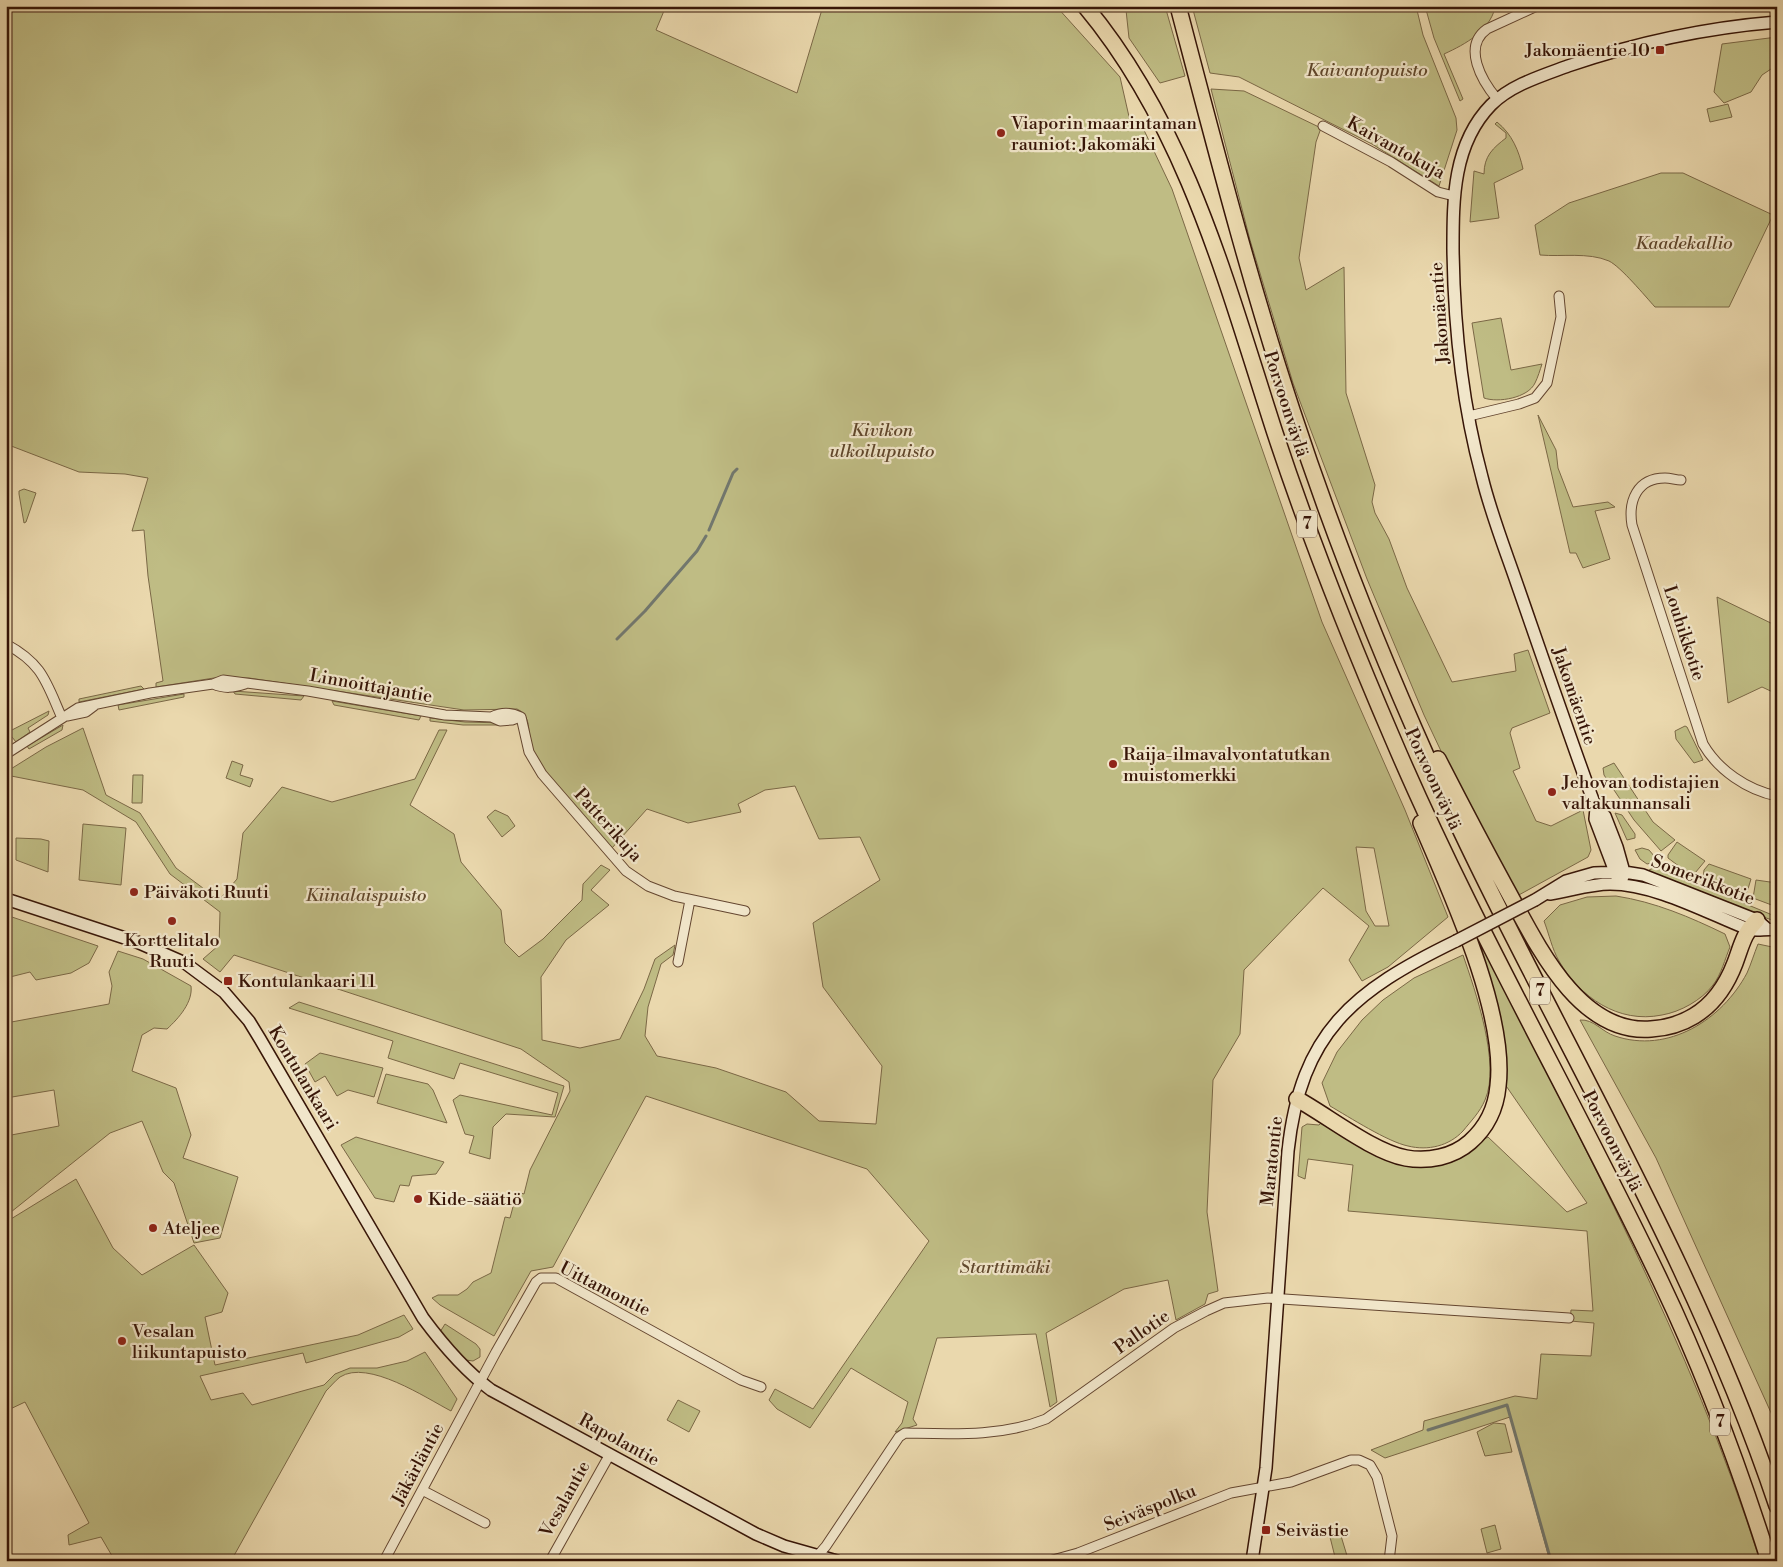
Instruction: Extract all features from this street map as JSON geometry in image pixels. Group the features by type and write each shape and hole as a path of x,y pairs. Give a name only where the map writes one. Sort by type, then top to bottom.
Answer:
{"highway":[{"name":"Porvoonväylä","path":"1084,6 1123,58 1147,97 1188,180 1210,233 1303,514 1394,741 1497,958 1663,1286 1732,1450 1769,1561"},
{"name":"Porvoonväylä","path":"1178,6 1233,215 1292,412 1344,557 1428,759 1490,891 1686,1279 1728,1377 1777,1506"},
{"path":"1403,699 1436,755 1470,821 1549,962 1573,994 1598,1016 1620,1026 1645,1030 1670,1026 1695,1016 1708,1006 1725,984 1762,927"},
{"path":"1296,1099 1386,1151 1406,1158 1425,1160 1447,1156 1467,1145 1482,1131 1495,1102 1498,1086 1499,1059 1485,990 1462,922 1419,816 1394,741"}],"main road":[{"name":"Jakomäentie","path":"1619,872 1606,850 1595,819 1596,808 1487,496 1469,416 1456,322 1454,196 1456,176 1468,140 1481,116 1497,99 1525,82 1644,42 1707,29 1777,22"},
{"name":"Jakomäentie","path":"1596,808 1605,816 1619,872"},
{"path":"1594,874 1606,850"},
{"name":"Somerikkotie","path":"1619,872 1643,875 1762,927"},
{"name":"Maratontie","path":"1252,1561 1264,1487 1288,1151 1296,1099 1311,1062 1325,1036 1357,1001 1397,971 1548,894 1566,881 1594,874 1619,872"},
{"path":"1619,872 1621,884"},
{"name":"Somerikkotie","path":"1621,884 1657,893 1762,927"},
{"name":"Maratontie","path":"1548,894 1596,885 1621,884"},
{"name":"Kontulankaari","path":"6,899 165,952 185,962 224,992 249,1021 260,1039 423,1318 440,1341 480,1382"},
{"name":"Rapolantie","path":"480,1382 490,1390 743,1527 816,1558"},
{"path":"816,1558 837,1561"}],"street":[{"path":"1497,99 1490,91 1478,67 1474,50 1476,43 1487,29 1537,6"},
{"name":"Kaivantokuja","path":"1322,126 1391,162 1438,192 1454,196"},
{"path":"1469,416 1519,404 1535,398 1547,383 1561,317 1559,296"},
{"name":"Louhikkotie","path":"1681,480 1661,478 1638,488 1631,501 1632,525 1695,723 1708,752 1714,760 1740,781 1777,796"},
{"path":"6,644 27,656 38,666 65,717"},
{"name":"Linnoittajantie","path":"6,754 65,717 86,712 94,706 150,693 213,684 223,688 246,684 308,691 445,715 491,717 500,721 520,717"},
{"name":"Patterikuja","path":"520,717 527,745 536,766 626,871 648,886 690,900 745,911"},
{"path":"678,962 690,900"},
{"name":"Uittamontie","path":"480,1382 536,1282 547,1276 556,1278 741,1380 761,1387"},
{"name":"Pallotie","path":"816,1558 899,1437 905,1433 967,1434 998,1432 1028,1426 1046,1419 1174,1328 1224,1303 1242,1300 1277,1299 1569,1318"},
{"name":"Jäkärläntie","path":"384,1561 480,1382"},
{"name":"Vesalantie","path":"550,1561 610,1454"},
{"name":"Seiväspolku","path":"1049,1561 1078,1554 1231,1493 1292,1482 1351,1460 1359,1460 1370,1465 1376,1477 1392,1536 1389,1561"},
{"path":"422,1490 485,1523"}],"green space":[{"name":"Kivikon ulkoilupuisto","path":"6,6 666,6 656,30 797,93 823,6 1056,6 1120,77 1130,121 1143,128 1172,189 1322,622 1405,810 1448,917 1388,967 1362,981 1349,960 1369,926 1323,888 1244,970 1240,1034 1213,1080 1207,1212 1218,1291 1208,1294 1205,1304 1176,1320 1168,1280 1124,1289 1046,1333 1057,1402 1050,1407 1036,1334 937,1338 913,1419 917,1425 895,1432 902,1423 908,1402 851,1368 810,1428 777,1409 769,1400 775,1389 813,1409 929,1241 867,1169 646,1096 553,1267 531,1271 494,1336 440,1305 432,1298 438,1295 458,1295 473,1282 491,1273 505,1217 510,1218 517,1192 524,1194 530,1170 570,1091 569,1082 521,1049 234,955 220,972 203,959 219,945 220,912 170,874 136,822 83,790 6,775 6,772 46,747 83,728 106,795 140,813 176,868 219,900 237,879 243,833 282,787 332,802 415,779 439,730 447,730 410,805 454,834 461,862 501,910 505,943 519,957 543,939 582,900 583,884 601,865 610,870 591,890 609,905 566,940 541,977 542,1040 580,1048 620,1039 644,989 655,959 675,945 673,955 661,964 648,1007 645,1036 657,1056 716,1068 786,1092 819,1121 876,1124 882,1066 823,987 813,923 880,880 860,837 819,839 795,786 765,790 738,804 741,812 688,823 647,809 612,848 568,801 538,763 530,745 528,722 522,712 517,709 464,710 249,678 214,678 156,687 156,683 163,681 148,576 144,530 132,531 148,478 125,474 79,472 6,444","holes":["1356,847 1374,848 1389,926 1375,926 1366,911"]},
{"path":"1121,6 1165,6 1185,76 1160,83 1129,38 1126,10"},
{"name":"Kaivantopuisto","path":"1192,6 1416,6 1423,35 1456,118 1457,130 1439,186 1372,144 1239,77 1210,73"},
{"path":"1425,6 1495,8 1488,23 1476,36 1444,54 1463,99 1460,101 1434,38"},
{"path":"1736,6 1777,6 1777,9 1735,12"},
{"path":"1777,37 1777,65 1762,75 1751,92 1724,103 1714,92 1722,44"},
{"path":"1211,89 1244,91 1321,128 1316,142 1299,258 1306,290 1344,267 1346,393 1375,485 1372,502 1375,513 1389,539 1407,588 1452,682 1516,671 1514,654 1528,650 1550,713 1512,728 1510,733 1520,768 1513,771 1536,821 1551,826 1583,810 1591,850 1588,857 1517,896 1465,802 1424,715 1367,579 1293,383 1250,240"},
{"path":"1728,104 1732,117 1710,122 1707,109"},
{"path":"1497,122 1507,132 1514,143 1523,169 1494,183 1499,218 1470,222 1474,171 1484,174 1484,168 1490,153 1506,138 1506,133 1495,124"},
{"name":"Kaadekallio","path":"1661,173 1683,173 1773,215 1729,307 1655,307 1626,275 1609,261 1584,256 1540,255 1535,225 1569,203"},
{"path":"1501,318 1511,370 1542,364 1535,383 1526,392 1512,398 1497,400 1484,398 1472,323"},
{"path":"1538,415 1556,450 1558,468 1573,507 1608,502 1615,507 1595,511 1610,559 1583,568 1576,553 1570,553"},
{"path":"24,489 36,493 24,523 19,491"},
{"path":"1717,597 1777,626 1777,694 1762,687 1728,703"},
{"path":"141,686 144,689 79,702 79,699"},
{"path":"233,691 304,696 301,700 235,694"},
{"path":"184,694 184,697 119,710 118,705"},
{"path":"332,701 421,716 419,720 334,705"},
{"path":"49,711 48,715 28,728 30,732 16,742 8,732"},
{"path":"430,718 465,722 503,723 503,725 463,725 430,721"},
{"path":"63,725 62,730 29,749 27,746"},
{"path":"1685,726 1703,760 1694,763 1676,739 1675,731"},
{"path":"232,761 243,765 240,775 253,779 250,787 226,778"},
{"path":"1614,763 1653,822 1675,840 1661,851 1634,820 1604,775 1603,768"},
{"path":"133,775 143,775 142,803 132,803"},
{"path":"495,810 508,816 515,826 502,837 487,817"},
{"path":"1615,813 1622,815 1635,834 1635,838 1627,840"},
{"path":"83,824 126,828 121,885 79,880"},
{"path":"16,838 49,841 48,872 16,860"},
{"path":"1677,842 1705,861 1695,873 1684,870 1668,858"},
{"path":"1642,848 1649,850 1655,857 1655,862 1647,864 1640,859 1635,850"},
{"path":"1662,864 1683,878 1770,914 1776,918 1775,921 1650,873 1649,870"},
{"path":"1709,864 1751,879 1747,892 1741,894 1703,878 1704,870"},
{"path":"1756,880 1777,883 1777,907 1753,898"},
{"path":"1616,896 1645,902 1672,911 1725,934 1730,947 1723,967 1713,985 1703,996 1676,1011 1646,1017 1630,1015 1602,1005 1578,986 1559,961 1544,921 1560,905 1587,897"},
{"path":"6,915 98,946 89,963 71,973 36,980 30,972 6,978"},
{"path":"1479,940 1595,1168 1668,1322 1732,1480 1760,1561 1550,1561 1510,1417 1385,1458 1371,1450 1423,1430 1424,1421 1515,1396 1537,1399 1541,1354 1591,1356 1594,1323 1570,1321 1571,1310 1593,1311 1587,1231 1348,1211 1353,1165 1308,1159 1305,1179 1298,1176 1302,1127 1307,1124 1319,1125 1322,1122 1366,1145 1452,1158 1488,1137 1567,1212 1587,1203 1502,1080 1473,943"},
{"path":"1758,944 1777,948 1777,1426 1656,1158 1580,1020 1590,1022 1615,1036 1635,1040 1654,1040 1692,1029 1723,1005 1736,990 1747,973"},
{"path":"118,951 143,959 191,986 190,998 172,1025 167,1029 154,1028 142,1035 132,1071 176,1088 191,1135 183,1158 238,1177 220,1238 194,1243 174,1183 163,1172 142,1121 110,1133 6,1216 6,1136 59,1126 54,1090 6,1098 6,1023 109,1004 112,986 109,972"},
{"path":"1463,955 1474,987 1484,1027 1490,1067 1489,1085 1485,1100 1463,1131 1445,1144 1438,1146 1423,1148 1408,1146 1380,1134 1330,1106 1322,1083 1337,1052 1362,1020 1383,1000 1414,978"},
{"path":"299,1002 564,1086 555,1117 506,1114 493,1127 490,1159 469,1153 474,1136 465,1134 453,1100 460,1095 552,1115 558,1093 460,1063 454,1079 388,1058 393,1041 289,1008"},
{"path":"320,1053 383,1068 374,1097 348,1090 337,1096 325,1076 315,1082 305,1064"},
{"path":"386,1074 428,1084 433,1090 447,1123 377,1103"},
{"path":"356,1137 444,1162 436,1174 412,1176 409,1186 400,1185 394,1202 375,1198 341,1145"},
{"name":"Vesalan liikuntapuisto","path":"76,1179 113,1248 142,1275 194,1245 228,1293 222,1312 205,1317 215,1365 358,1335 404,1315 413,1329 399,1337 306,1363 303,1353 200,1376 211,1400 243,1393 252,1405 324,1385 335,1374 350,1368 377,1368 407,1361 425,1352 457,1399 451,1411 397,1382 381,1376 352,1373 340,1377 326,1391 231,1561 115,1561 101,1537 69,1545 68,1535 89,1523 25,1402 6,1411 6,1222"},
{"path":"445,1324 476,1344 480,1349 480,1357 473,1361 466,1360 440,1332"},
{"path":"678,1400 700,1411 689,1432 667,1420"},
{"path":"1494,1423 1505,1424 1512,1452 1485,1456 1477,1432"},
{"path":"1495,1525 1501,1549 1487,1553 1481,1529"},
{"path":"1338,1526 1348,1559 1336,1561 1328,1529"}],"waterway":[{"path":"709,530 733,473 737,469"},
{"path":"617,639 645,611 697,551 706,536"},
{"path":"1428,1430 1507,1405 1551,1561"}],"place":[{"name":"Jakomäentie 10","path":"1660,50"},
{"name":"Viaporin maarintaman rauniot: Jakomäki","path":"1001,133"},
{"name":"Raija-ilmavalvontatutkan muistomerkki","path":"1113,764"},
{"name":"Jehovan todistajien valtakunnansali","path":"1552,792"},
{"name":"Päiväkoti Ruuti","path":"134,892"},
{"name":"Korttelitalo Ruuti","path":"172,921"},
{"name":"Kontulankaari 11","path":"228,981"},
{"name":"Kide-säätiö","path":"418,1199"},
{"name":"Ateljee","path":"153,1228"},
{"name":"Vesalan liikuntapuisto","path":"122,1341"},
{"name":"Seivästie","path":"1266,1530"}],"park label":[{"name":"Kiinalaispuisto","path":"366,895"},
{"name":"Starttimäki","path":"1005,1267"}]}
